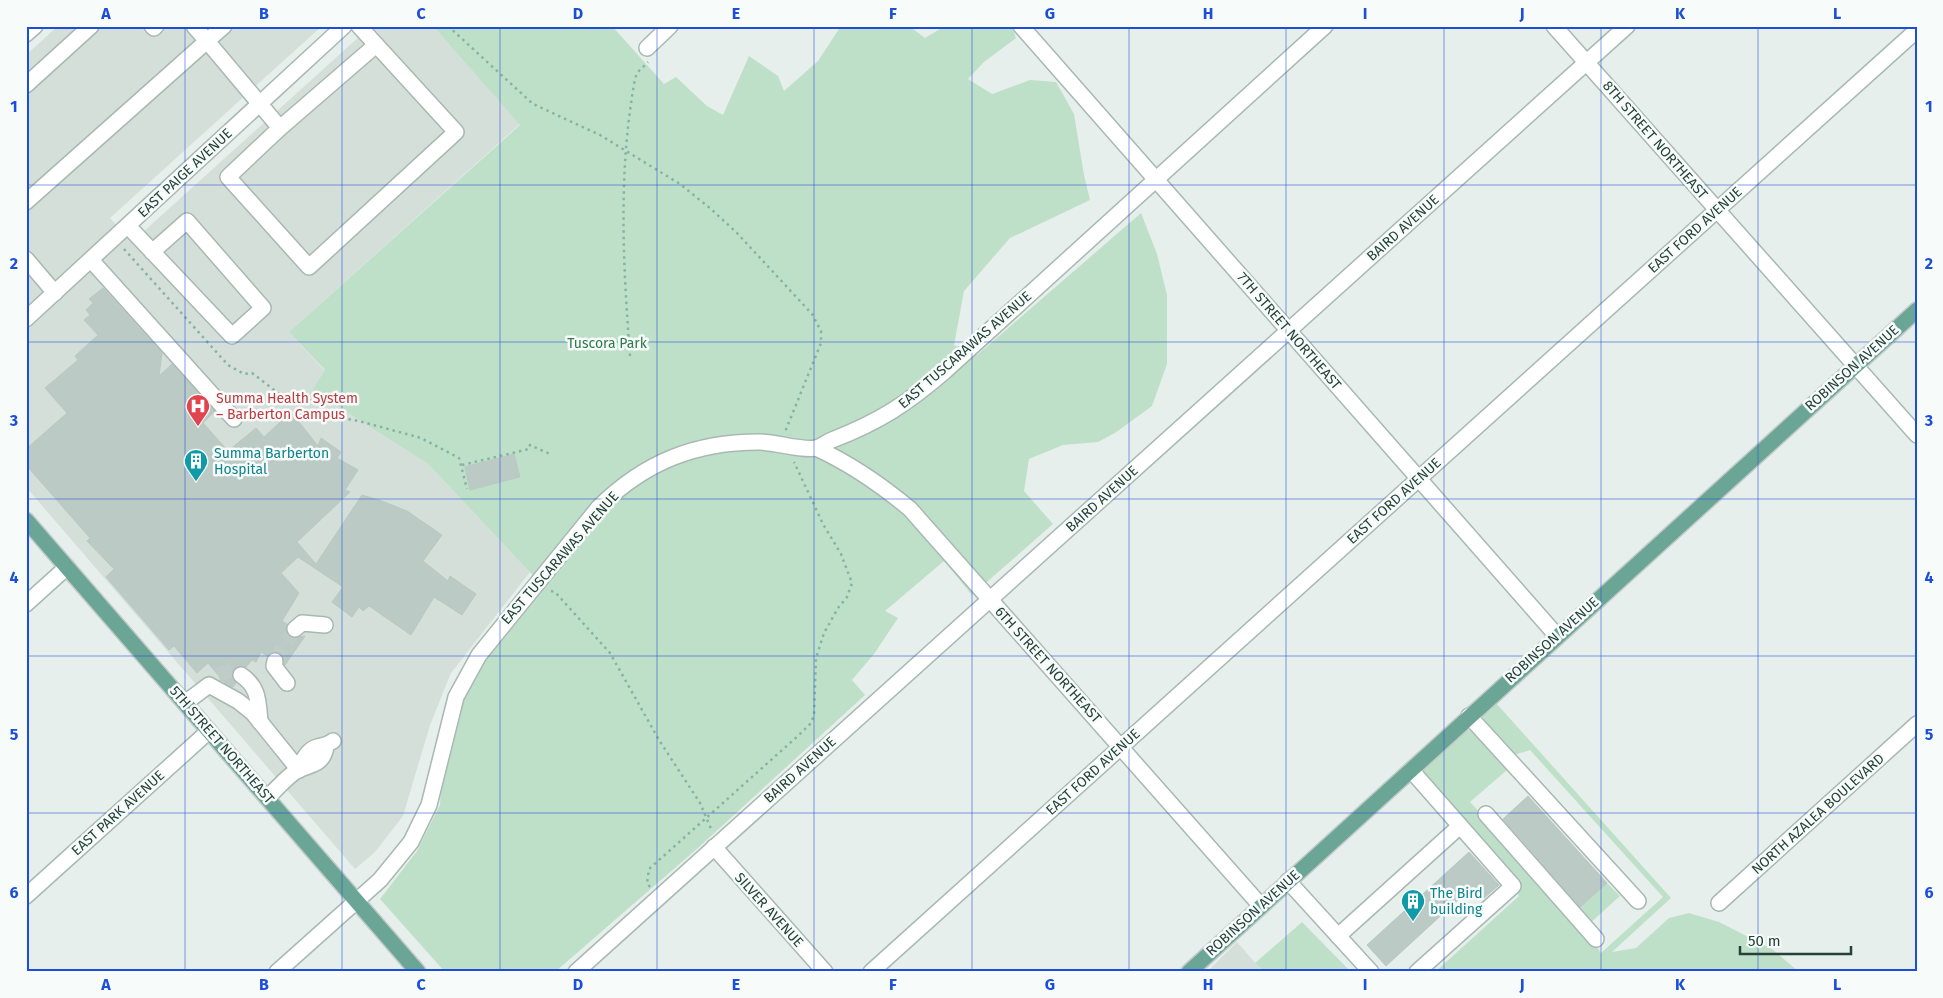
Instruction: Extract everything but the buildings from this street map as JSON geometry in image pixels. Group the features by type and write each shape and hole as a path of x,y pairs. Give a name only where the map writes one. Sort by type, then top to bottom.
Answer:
{"main road":[{"name":"ROBINSON AVENUE","path":"1198,969 1288,881 1917,310"},
{"name":"5TH STREET NORTHEAST","path":"26,520 418,972"}],"street":[{"path":"26,34 35,26"},
{"path":"26,85 91,26"},
{"path":"152,26 154,28 156,26"},
{"path":"194,26 280,128"},
{"path":"26,202 224,26"},
{"name":"EAST PAIGE AVENUE","path":"26,319 344,26"},
{"path":"359,26 456,132 309,267 228,176 376,45"},
{"name":"7TH STREET NORTHEAST","path":"1021,26 1154,181 1557,636"},
{"name":"EAST TUSCARAWAS AVENUE","path":"277,972 380,880 411,842 429,805 456,697 479,655 599,507 637,475 692,449 718,444 759,442 816,448 897,410 922,392 1325,26"},
{"name":"8TH STREET NORTHEAST","path":"1554,26 1854,366 1917,434"},
{"name":"BAIRD AVENUE","path":"576,972 1626,26"},
{"path":"649,53 672,30"},
{"name":"EAST FORD AVENUE","path":"871,972 1917,30"},
{"path":"128,226 152,252 232,336 263,308 187,221 152,252"},
{"path":"26,259 55,293"},
{"path":"91,260 234,420"},
{"name":"6TH STREET NORTHEAST","path":"816,448 857,468 878,482 910,509 1261,906"},
{"path":"26,604 66,567"},
{"path":"295,629 302,623 325,625"},
{"path":"275,661 274,666 286,683"},
{"path":"241,675 252,682 257,696 260,722"},
{"path":"186,703 213,680 260,722 299,770"},
{"path":"1470,716 1638,901"},
{"name":"NORTH AZALEA BOULEVARD","path":"1719,903 1917,724"},
{"name":"EAST PARK AVENUE","path":"26,896 209,730"},
{"path":"268,797 299,770 304,756 315,747 330,743"},
{"path":"1411,770 1513,886 1417,972"},
{"path":"1486,814 1596,939"},
{"path":"1338,936 1460,826"},
{"name":"SILVER AVENUE","path":"717,845 825,972"},
{"path":"1288,881 1371,972"}],"path":[{"path":"448,26 533,104 600,135 680,184 737,233 812,314 821,331 821,343 780,443 790,456 804,481 823,524 841,554 852,583 847,597 838,608 824,633 816,658 814,689 816,706 810,724 649,869 647,883 657,899"},
{"path":"630,356 623,254 626,151 635,79 649,53"},
{"path":"115,238 233,368 244,374 252,373 282,396 305,397 336,417 359,421 430,442 456,455 462,464 467,489"},
{"path":"462,464 528,449 530,445 552,455"},
{"path":"534,586 555,592 610,653 658,740 700,803 717,845"}],"shaded area":[{"name":"Summa Health System – Barberton Campus","path":"58,26 322,26 110,218 132,242 371,26 433,26 520,124 289,332 325,371 312,390 428,464 530,572 451,673 430,725 403,816 375,852 355,869 26,487 26,55"},
{"path":"1237,942 1263,972 1207,972"}],"green space":[{"name":"Tuscora Park","path":"433,26 612,26 664,84 676,77 707,106 723,115 749,56 778,76 784,91 818,61 841,26 909,26 925,38 945,26 1012,26 1016,38 984,62 968,79 992,94 1030,80 1056,82 1074,114 1090,200 1010,238 964,291 954,345 977,355 1141,213 1157,254 1167,295 1167,364 1152,406 1115,433 1098,442 1063,445 1029,459 1024,491 1053,524 972,595 944,561 885,611 898,618 874,654 852,680 865,695 699,847 555,972 445,972 380,899 417,851 440,805 441,783 458,704 487,658 542,585 428,464 312,390 325,370 289,332 520,125"},
{"path":"1496,703 1671,898 1612,952 1636,948 1669,918 1689,913 1719,922 1772,949 1799,972 1435,972 1519,896 1486,842 1424,776 1422,770 1466,729 1474,733 1507,770 1470,802 1574,914 1601,953 1663,897 1530,750 1514,755 1485,722 1482,714"},
{"path":"1607,883 1620,896 1589,924 1576,910"},
{"path":"1302,922 1351,972 1264,972 1255,963"}],"tunnel":[{"path":"275,661 295,629"},
{"path":"218,675 233,670 241,675"}],"place":[{"name":"Summa Health System – Barberton Campus","path":"198,427"},
{"name":"Summa Barberton Hospital","path":"196,482"},
{"name":"The Bird building","path":"1413,922"}]}
